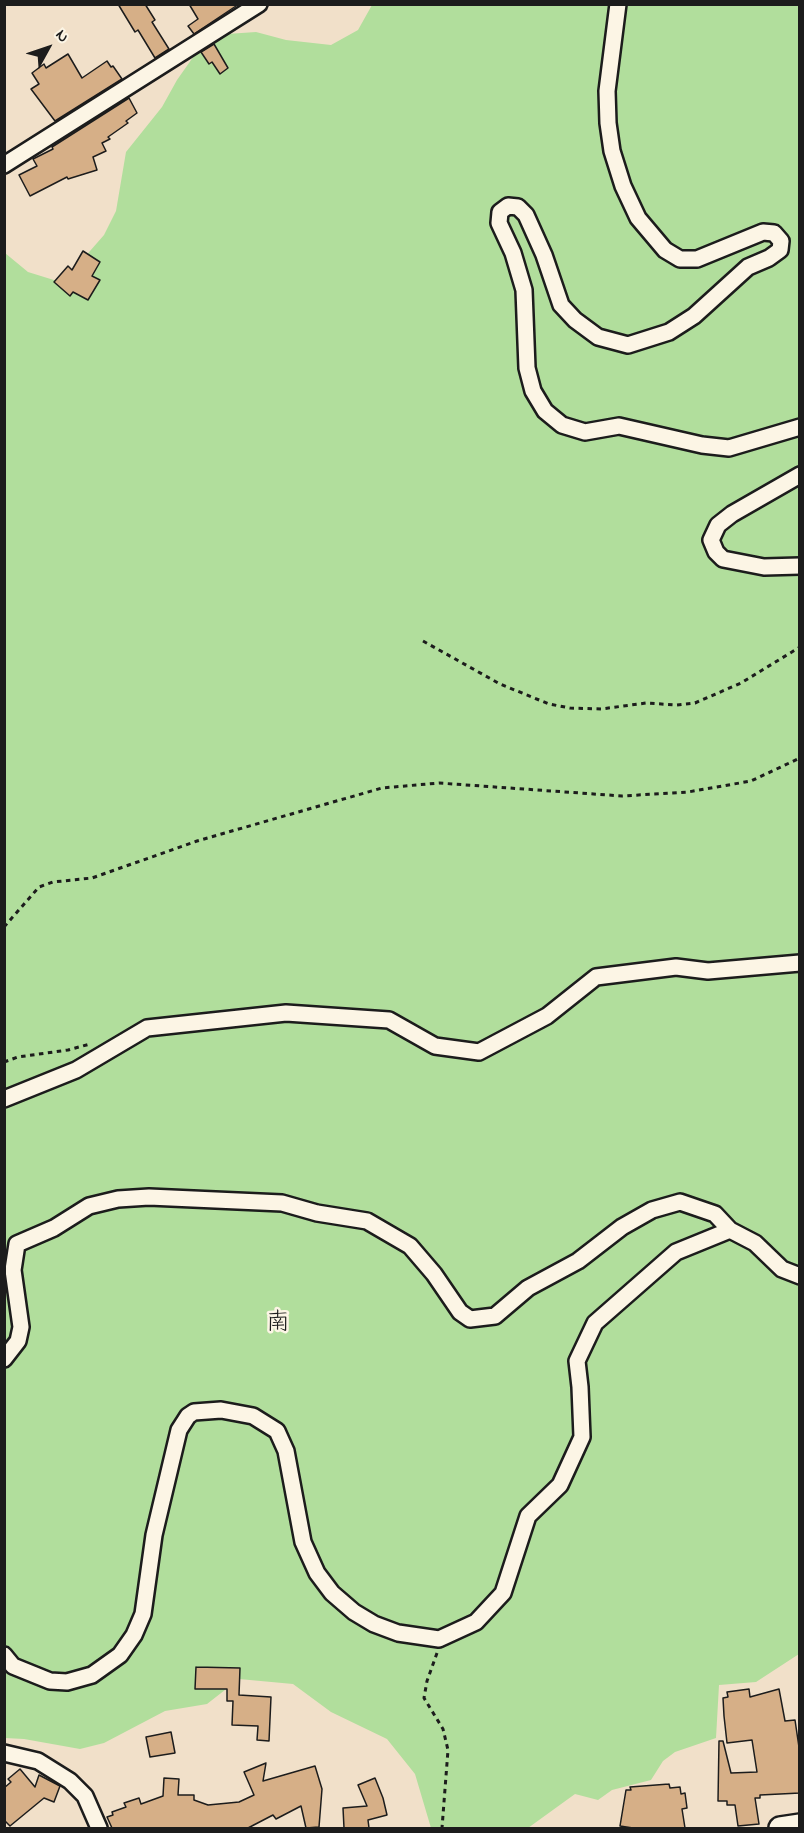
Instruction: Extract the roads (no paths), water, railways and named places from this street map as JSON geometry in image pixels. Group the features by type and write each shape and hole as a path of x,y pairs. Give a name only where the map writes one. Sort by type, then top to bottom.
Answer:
{"street":[{"path":"4,165 259,4"},
{"path":"618,4 607,91 608,123 612,152 638,218 665,250 680,258 697,259 763,232 774,233 781,241 780,250 769,258 748,267 694,316 669,332 628,345 598,337 575,320 561,305 544,255 526,215 518,207 508,206 501,212 499,223 513,253 524,290 527,368 533,391 545,411 562,425 585,432 619,426 702,445 729,448 800,427"},
{"path":"800,475 732,514 718,525 711,540 716,552 723,559 764,567 800,566"},
{"path":"4,1099 76,1070 147,1028 286,1013 320,1015 389,1020 435,1046 479,1052 547,1016 596,977 676,967 708,971 800,963"},
{"path":"4,1359 18,1341 21,1327 13,1270 17,1244 54,1228 89,1206 118,1199 149,1197 282,1203 317,1213 368,1221 410,1246 434,1274 460,1312 470,1319 495,1316 528,1288 578,1261 622,1227 652,1210 680,1202 715,1214 730,1230 755,1243 782,1269 800,1276"},
{"path":"4,1655 13,1666 50,1681 67,1682 92,1675 120,1655 134,1635 143,1614 154,1534 179,1430 188,1416 194,1412 221,1410 253,1416 277,1431 286,1451 303,1542 317,1573 332,1593 354,1612 374,1624 398,1633 439,1639 476,1622 503,1593 528,1516 560,1485 582,1437 577,1361 595,1323 676,1252 730,1230"},
{"path":"4,1753 38,1761 70,1781 85,1796 99,1828"},
{"path":"780,1828 800,1825"}],"district":[{"name":"南","path":"278,1325"}]}
